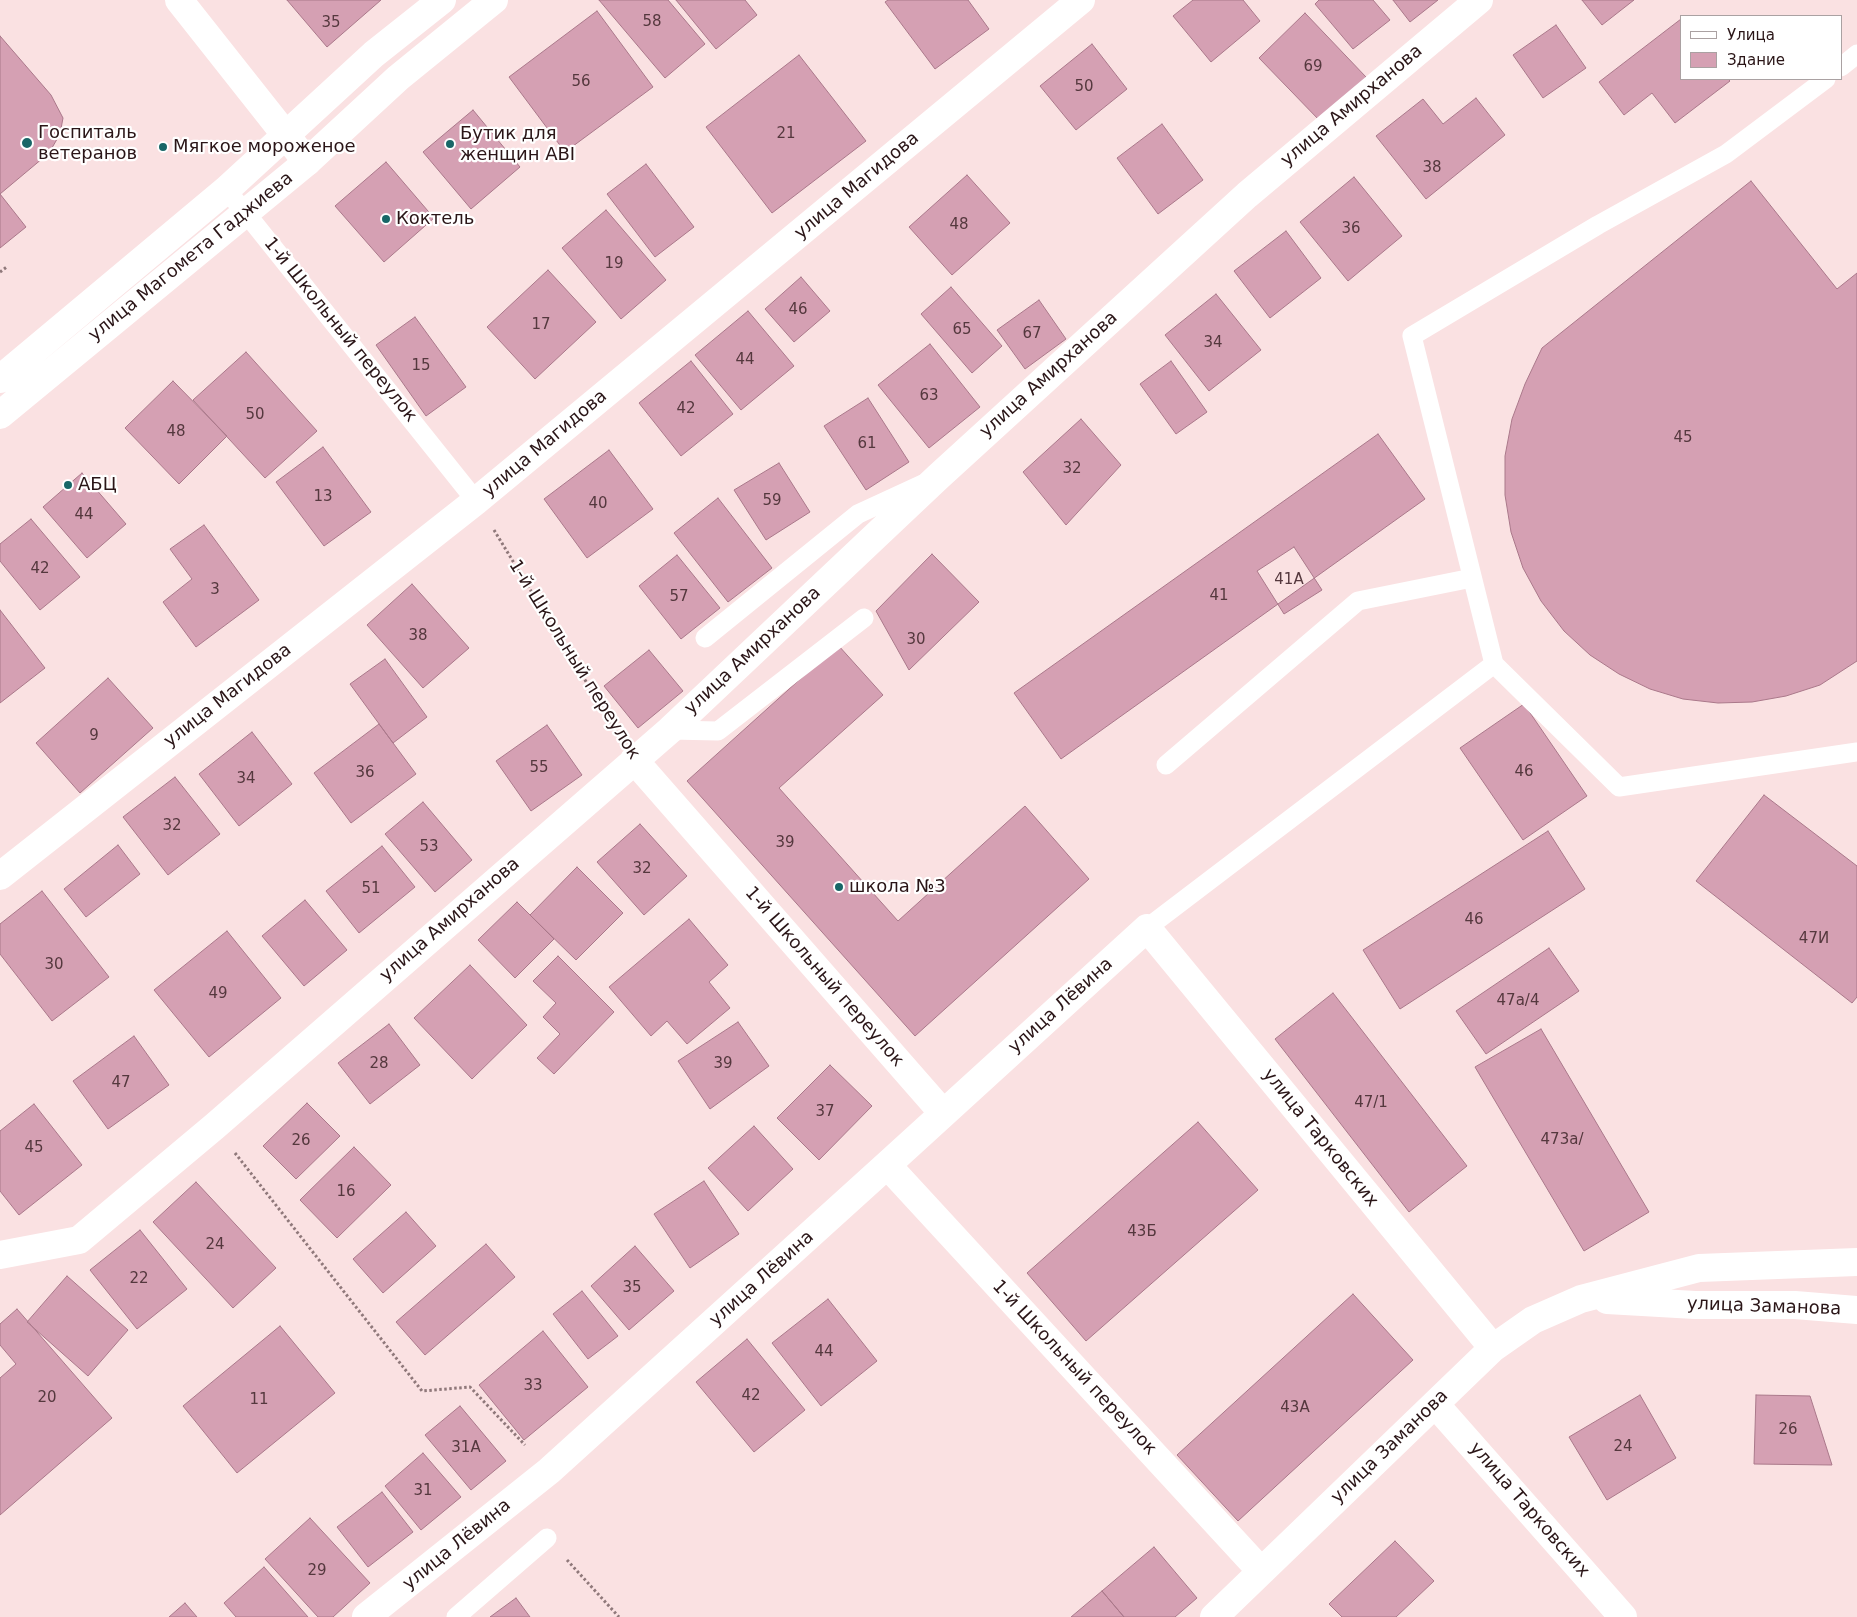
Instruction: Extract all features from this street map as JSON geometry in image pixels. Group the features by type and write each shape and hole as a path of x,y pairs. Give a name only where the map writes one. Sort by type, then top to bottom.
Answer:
{"street":[{"path":"179,0 307,162"},
{"name":"улица Магомета Гаджиева","path":"0,379 226,190 374,54 442,0"},
{"name":"улица Магомета Гаджиева","path":"0,415 307,162 398,78 494,0"},
{"name":"улица Магидова","path":"0,876 476,501 1081,0"},
{"name":"улица Амирханова","path":"0,1255 79,1240 214,1126 670,730 938,477 1247,195 1479,0"},
{"name":"1-й Школьный переулок","path":"634,760 943,1113"},
{"name":"улица Лёвина","path":"366,1617 549,1471 1147,928"},
{"name":"улица Тарковских","path":"1147,928 1493,1348"},
{"name":"1-й Школьный переулок","path":"887,1165 1261,1571"},
{"name":"улица Заманова","path":"1214,1617 1493,1348 1533,1320 1580,1299 1699,1268 1857,1262"},
{"name":"улица Заманова","path":"1580,1299 1695,1305 1796,1306 1857,1310"},
{"name":"улица Тарковских","path":"1434,1404 1623,1617"}],"lane":[{"path":"1842,66 1857,54"},
{"path":"1825,80 1726,154 1598,225 1412,336 1494,664 1619,787 1857,752"},
{"name":"1-й Школьный переулок","path":"226,190 246,212 476,501"},
{"path":"705,638 858,514 938,477"},
{"path":"1166,765 1358,601 1472,578"},
{"path":"670,730 718,731 864,618"},
{"path":"1147,928 1494,664"},
{"path":"456,1617 547,1538"}],"path":[{"path":"0,272 8,266"},
{"name":"1-й Школьный переулок","path":"476,501 634,760"},
{"path":"214,1126 422,1391 470,1387 549,1471"},
{"path":"547,1538 619,1617"}],"building":[{"path":"287,0 381,0 327,47"},
{"path":"599,0 668,0 705,44 665,78"},
{"path":"676,0 745,0 757,15 716,49"},
{"path":"888,0 968,0 989,29 935,69 885,2"},
{"path":"1193,0 1243,0 1260,21 1211,62 1173,16"},
{"path":"1319,0 1373,0 1390,20 1353,49 1315,4"},
{"path":"1393,0 1438,0 1410,22"},
{"path":"1582,0 1634,0 1602,25"},
{"path":"597,11 653,87 565,152 509,77"},
{"path":"1305,13 1366,77 1320,121 1259,58"},
{"path":"1680,20 1680,80 1730,81 1675,123 1652,93 1624,115 1599,82"},
{"path":"1556,25 1586,68 1543,98 1513,55"},
{"name":"Госпиталь ветеранов","path":"0,36 51,95 63,118 60,134 49,153 0,194"},
{"path":"1092,44 1127,89 1076,130 1040,86"},
{"path":"799,55 866,141 772,213 706,127"},
{"path":"1476,98 1505,135 1426,199 1376,136 1423,99 1443,124"},
{"path":"473,110 520,167 471,209 423,152"},
{"path":"1162,124 1203,180 1158,214 1117,158"},
{"path":"386,162 434,218 384,262 335,206"},
{"path":"646,164 694,227 655,257 607,194"},
{"path":"967,175 1010,223 952,275 909,227"},
{"path":"1354,177 1402,236 1348,281 1300,222"},
{"path":"1751,181 1837,289 1857,273 1857,661 1820,685 1786,696 1752,702 1718,703 1683,699 1650,689 1619,674 1590,655 1564,631 1541,601 1523,568 1511,532 1505,495 1505,456 1512,419 1525,384 1542,348"},
{"path":"0,194 26,227 0,248"},
{"path":"606,210 666,280 621,319 562,248"},
{"path":"1286,231 1321,278 1270,318 1234,271"},
{"path":"548,270 596,322 535,379 487,327"},
{"path":"801,277 830,311 794,342 765,309"},
{"path":"951,287 1002,346 972,373 921,314"},
{"path":"1216,294 1261,350 1209,391 1165,335"},
{"path":"1039,300 1066,339 1025,369 997,330"},
{"path":"748,311 794,366 741,410 695,355"},
{"path":"415,317 466,387 426,416 376,345"},
{"path":"930,344 980,407 929,448 878,385"},
{"path":"246,352 317,431 265,478 193,400"},
{"path":"691,361 733,414 681,456 639,403"},
{"path":"1171,361 1207,412 1176,434 1140,384"},
{"path":"173,381 227,436 179,484 125,428"},
{"path":"868,398 909,462 866,490 824,426"},
{"path":"1081,419 1121,465 1066,525 1023,472"},
{"path":"1378,434 1425,499 1061,759 1014,693"},
{"path":"323,447 371,512 324,546 276,482"},
{"path":"609,450 653,509 587,558 544,499"},
{"path":"779,463 810,512 766,540 734,490"},
{"path":"82,473 126,524 87,558 43,507"},
{"path":"718,498 772,568 728,602 674,533"},
{"path":"31,519 80,577 40,610 0,561 0,544"},
{"path":"204,525 259,600 196,647 163,602 192,579 170,549"},
{"path":"1294,547 1322,590 1284,614 1257,571"},
{"path":"932,554 979,602 909,670 876,611"},
{"path":"677,555 720,608 681,639 639,586"},
{"path":"412,584 469,648 423,688 367,625"},
{"path":"0,610 45,668 0,703"},
{"path":"838,645 883,695 779,788 898,921 1025,806 1089,879 915,1036 687,781"},
{"path":"649,650 683,691 638,728 604,686"},
{"path":"385,659 427,717 393,743 350,684"},
{"path":"108,678 153,728 80,793 36,743"},
{"path":"1524,704 1587,796 1523,840 1460,748"},
{"path":"379,724 416,774 351,823 314,773"},
{"path":"547,725 582,775 531,811 496,761"},
{"path":"252,732 292,784 239,826 199,774"},
{"path":"175,777 220,834 168,875 123,817"},
{"path":"1764,795 1857,866 1857,997 1852,1003 1696,881"},
{"path":"423,802 472,860 435,892 385,834"},
{"path":"640,824 687,876 644,915 597,862"},
{"path":"1548,831 1585,889 1400,1009 1363,950"},
{"path":"118,845 140,874 86,917 64,889"},
{"path":"382,846 415,887 359,933 326,891"},
{"path":"577,867 623,913 576,960 530,915"},
{"path":"42,891 109,977 52,1021 0,954 0,924"},
{"path":"305,900 347,950 304,986 262,936"},
{"path":"517,902 554,939 515,978 478,940"},
{"path":"689,919 728,965 709,982 730,1008 687,1044 667,1021 651,1036 609,987"},
{"path":"227,931 281,998 209,1057 154,990"},
{"path":"1549,948 1579,991 1486,1054 1456,1011"},
{"path":"558,956 614,1012 554,1074 537,1058 560,1034 543,1017 556,1003 533,981"},
{"path":"470,965 527,1025 472,1079 414,1018"},
{"path":"1333,993 1467,1166 1409,1212 1275,1039"},
{"path":"738,1022 769,1066 710,1109 678,1061"},
{"path":"389,1024 420,1065 370,1104 338,1063"},
{"path":"1541,1029 1649,1212 1584,1251 1475,1067"},
{"path":"134,1036 169,1085 108,1129 73,1081"},
{"path":"830,1065 872,1106 819,1160 777,1118"},
{"path":"307,1103 340,1136 296,1179 263,1146"},
{"path":"34,1104 82,1165 19,1215 0,1191 0,1131"},
{"path":"1198,1122 1258,1190 1086,1341 1027,1273"},
{"path":"754,1126 793,1169 748,1211 708,1168"},
{"path":"354,1147 391,1185 337,1238 300,1200"},
{"path":"704,1181 739,1234 690,1268 654,1214"},
{"path":"196,1182 276,1268 233,1308 153,1222"},
{"path":"406,1212 436,1246 383,1293 353,1259"},
{"path":"140,1230 187,1289 137,1329 90,1270"},
{"path":"486,1244 515,1277 425,1355 396,1322"},
{"path":"635,1246 674,1291 629,1330 591,1286"},
{"path":"67,1276 128,1330 88,1376 27,1322"},
{"path":"582,1291 618,1336 588,1359 553,1314"},
{"path":"1353,1294 1413,1360 1238,1521 1177,1455"},
{"path":"828,1299 877,1361 821,1406 772,1343"},
{"path":"17,1309 112,1418 0,1515 0,1378 16,1364 0,1345 0,1324"},
{"path":"280,1326 335,1393 237,1473 183,1406"},
{"path":"543,1331 588,1387 524,1440 479,1385"},
{"path":"747,1339 805,1410 754,1452 696,1382"},
{"path":"1640,1395 1676,1458 1607,1500 1569,1437"},
{"path":"1756,1395 1810,1396 1832,1465 1754,1464"},
{"path":"460,1406 506,1461 471,1490 425,1435"},
{"path":"423,1453 461,1497 421,1530 385,1486"},
{"path":"382,1492 413,1532 368,1567 337,1527"},
{"path":"310,1518 370,1583 333,1617 318,1617 265,1559"},
{"path":"1395,1541 1434,1581 1396,1617 1342,1617 1329,1604"},
{"path":"1154,1547 1197,1598 1175,1617 1124,1617 1102,1591"},
{"path":"264,1567 308,1617 236,1617 224,1603"},
{"path":"1102,1591 1124,1617 1071,1617"},
{"path":"516,1598 530,1617 490,1617"},
{"path":"185,1603 197,1617 169,1617"}],"place":[{"name":"Госпиталь ветеранов","path":"27,143"},
{"name":"Бутик для женщин ABI","path":"450,144"},
{"name":"Мягкое мороженое","path":"163,147"},
{"name":"Коктель","path":"386,219"},
{"name":"АБЦ","path":"68,485"},
{"name":"школа №3","path":"839,887"}]}
